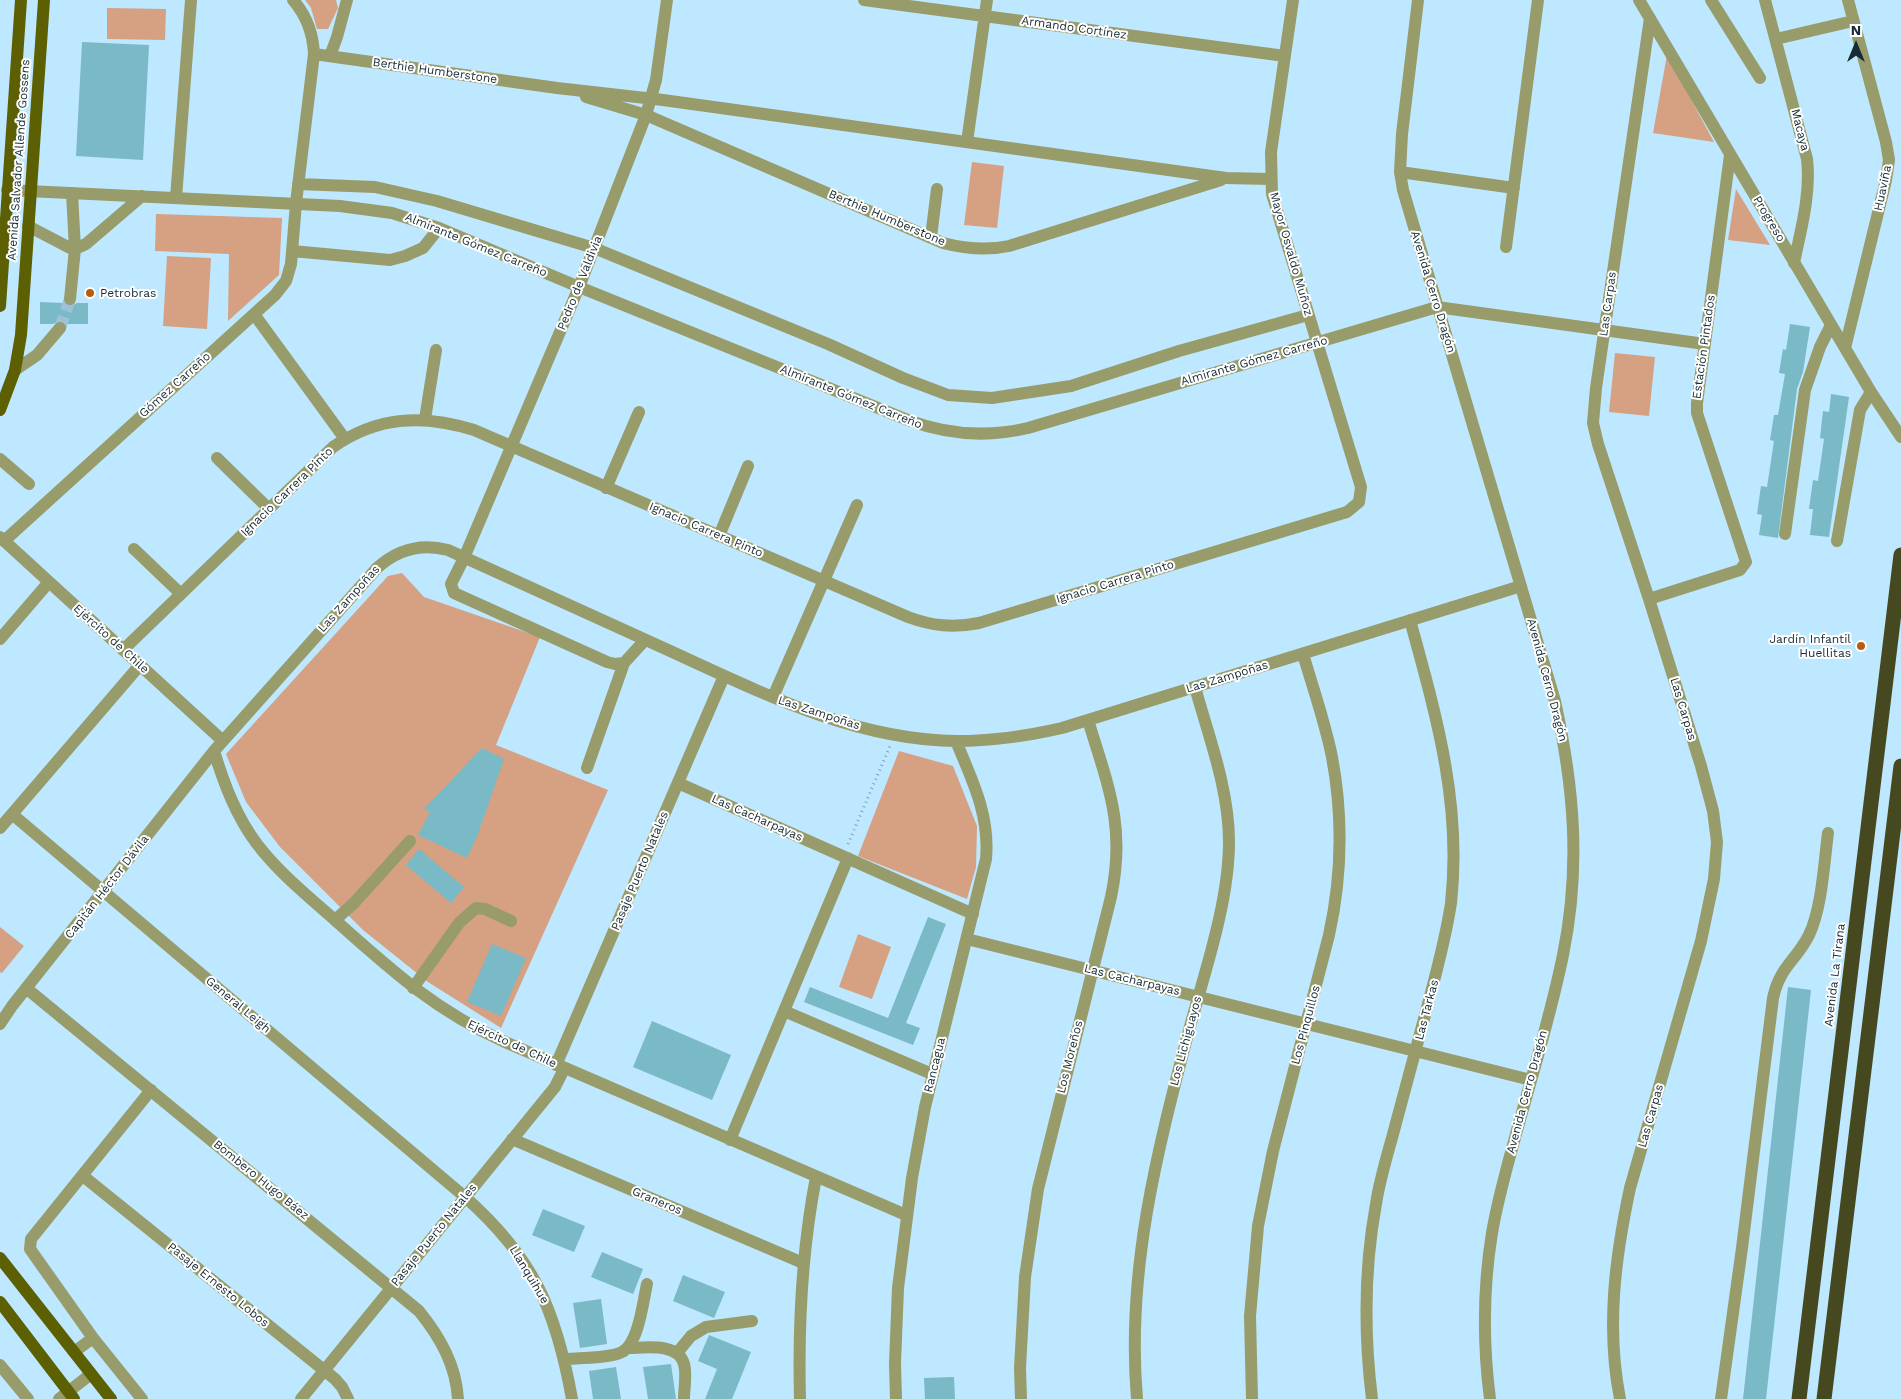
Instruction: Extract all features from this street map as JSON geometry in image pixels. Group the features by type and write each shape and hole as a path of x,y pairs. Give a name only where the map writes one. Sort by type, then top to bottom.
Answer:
{"highway":[{"name":"Avenida La Tirana","path":"1799,1399 1901,555"},
{"path":"1824,1399 1901,766"}],"main road":[{"name":"Avenida Salvador Allende Gossens","path":"0,306 8,190 6,144 21,0"},
{"name":"Avenida Salvador Allende Gossens","path":"0,410 15,370 21,335 44,0"},
{"path":"0,1258 111,1399"},
{"path":"0,1302 67,1397"}],"street":[{"path":"176,198 191,0"},
{"name":"Gómez Carreño","path":"2,539 275,295 286,281 291,264 298,184 314,54 311,31 307,20 293,0"},
{"path":"330,56 347,0"},
{"name":"Pedro de Valdivia","path":"624,663 615,664 607,662 454,593 451,584 464,558 579,288 646,115 656,80 667,0"},
{"name":"Armando Cortínez","path":"864,0 1284,56"},
{"path":"967,142 986,0"},
{"name":"Mayor Osvaldo Muñoz","path":"1292,0 1271,152 1270,179 1275,208 1361,487 1359,502"},
{"name":"Avenida Cerro Dragón","path":"1418,0 1402,134 1400,172 1407,207 1555,701 1570,782 1574,838 1572,892 1563,954 1502,1185 1490,1250 1485,1313 1486,1360 1490,1399"},
{"path":"1506,247 1538,0"},
{"name":"Progreso","path":"1639,0 1871,392 1901,437"},
{"path":"1712,0 1760,78"},
{"name":"Macaya","path":"1765,0 1805,147 1809,171 1807,196 1794,263"},
{"name":"Huaviña","path":"1845,348 1886,180 1889,160 1886,142 1848,0"},
{"name":"Las Carpas","path":"1620,1399 1613,1351 1612,1318 1614,1284 1623,1221 1632,1179 1701,941 1714,879 1717,842 1714,818 1707,790 1649,599 1598,444 1594,423 1596,388 1604,330 1650,18"},
{"path":"1776,39 1853,21"},
{"name":"Berthie Humberstone","path":"314,54 557,88 651,98 1226,178 1270,179"},
{"name":"Berthie Humberstone","path":"557,88 646,115 943,243 969,249 996,249 1009,246 1226,178"},
{"name":"Estación Pintados","path":"1649,599 1740,570 1746,562 1697,413 1730,155"},
{"path":"1400,172 1514,188"},
{"path":"298,184 375,187 437,202 594,248 828,344 903,378 948,395 992,398 1071,386 1179,351 1308,315"},
{"path":"931,238 937,189"},
{"name":"Almirante Gómez Carreño","path":"8,190 296,203 366,208 392,213 440,228 579,288 916,423 943,431 962,434 995,434 1028,428 1437,307 1705,344"},
{"path":"70,299 75,249 72,193"},
{"path":"28,226 75,249 86,244 142,196"},
{"path":"292,251 390,260 423,248 440,228"},
{"path":"254,314 345,438"},
{"path":"1784,534 1805,390 1820,347 1831,325"},
{"path":"15,370 37,355 60,328"},
{"path":"425,420 436,350"},
{"path":"1836,541 1860,410 1871,392"},
{"path":"606,488 639,412"},
{"name":"Ignacio Carrera Pinto","path":"123,650 333,447 345,438 397,420 425,420 457,425 921,622 941,626 964,626 979,623 1347,512 1359,502"},
{"path":"217,458 269,509"},
{"path":"0,459 29,484"},
{"path":"719,536 748,466"},
{"path":"773,697 857,505"},
{"name":"Ejército de Chile","path":"2,539 140,665 218,746 228,791 243,822 257,843 291,881 413,988 466,1023 560,1067 906,1215"},
{"name":"Las Zampoñas","path":"218,746 386,560 408,549 428,546 448,550 724,676 829,718 895,734 956,741 1010,738 1053,730 1521,586"},
{"path":"134,549 181,594"},
{"path":"0,639 49,582"},
{"name":"Las Tarkas","path":"1372,1399 1366,1316 1366,1289 1371,1232 1383,1173 1447,928 1454,847 1450,791 1442,737 1410,620"},
{"path":"587,768 624,663 645,640"},
{"name":"Los Pinquillos","path":"1252,1399 1250,1316 1258,1226 1273,1151 1334,911 1339,870 1340,838 1336,782 1331,755 1303,654"},
{"path":"0,828 140,665"},
{"name":"Pasaje Puerto Natales","path":"301,1399 555,1086 560,1067 724,676"},
{"name":"Los Lichiguayos","path":"1137,1399 1136,1298 1146,1211 1163,1130 1222,903 1227,876 1229,841 1225,798 1221,777 1195,687"},
{"name":"Los Moreños","path":"1021,1399 1020,1368 1024,1286 1032,1223 1047,1148 1115,878 1116,824 1110,789 1088,720"},
{"name":"Rancagua","path":"896,1399 895,1362 898,1288 906,1215 918,1142 932,1074 984,871 987,834 979,796 956,741"},
{"name":"Capitán Héctor Dávila","path":"2,1018 218,746"},
{"name":"Las Cacharpayas","path":"678,783 973,914"},
{"name":"General Leigh","path":"12,814 465,1197"},
{"path":"1721,1399 1773,998 1781,974 1802,946 1814,923 1828,832"},
{"path":"336,920 354,903 410,841"},
{"path":"730,1140 845,857"},
{"path":"413,988 459,923 476,908 485,909 511,921"},
{"name":"Las Cacharpayas","path":"967,939 1531,1080"},
{"name":"Bombero Hugo Báez","path":"26,988 420,1311 440,1340 454,1373 458,1399"},
{"path":"784,1011 932,1074"},
{"path":"142,1399 94,1338 30,1249 31,1240 151,1090"},
{"name":"Graneros","path":"512,1139 803,1263"},
{"name":"Pasaje Ernesto Lobos","path":"83,1176 325,1370 342,1387 348,1399"},
{"path":"800,1399 803,1263 816,1177"},
{"name":"Llanquihue","path":"465,1197 498,1228 525,1264 549,1309 565,1359 572,1399"},
{"path":"628,1348 633,1340 647,1284"},
{"path":"677,1353 691,1336 706,1327 752,1321"},
{"path":"74,1352 94,1338"},
{"path":"565,1359 614,1354 628,1348 666,1348 677,1353 684,1363 684,1399"},
{"path":"0,1365 28,1399"},
{"path":"67,1397 91,1374"}],"path":[{"path":"845,857 895,734"}],"shaded area":[{"path":"305,0 336,0 338,8 328,29 317,29 311,8"},
{"path":"107,8 166,9 165,40 107,39"},
{"path":"1667,55 1714,142 1653,133"},
{"path":"972,162 1004,166 997,228 964,225"},
{"path":"1736,189 1770,245 1728,240"},
{"path":"156,214 282,218 279,275 228,321 229,254 155,251"},
{"path":"167,256 211,258 207,329 163,326"},
{"path":"1615,353 1655,357 1649,416 1609,412"},
{"path":"402,573 424,597 540,637 496,745 608,790 501,1028 428,982 363,930 280,847 246,802 226,754 388,576"},
{"path":"899,751 953,766 977,826 976,867 967,899 858,856"},
{"path":"0,927 24,946 2,973 0,972"},
{"path":"858,934 891,947 872,999 839,987"}],"building":[{"path":"82,42 149,45 143,160 76,156"},
{"path":"40,302 63,303 70,307 77,303 88,303 88,324 67,324 61,320 53,324 40,324"},
{"path":"1790,324 1810,327 1803,372 1797,389 1778,538 1759,535 1762,515 1757,514 1761,486 1767,487 1774,441 1770,440 1774,415 1778,415 1785,374 1779,373 1783,349 1786,350"},
{"path":"1831,394 1849,397 1829,537 1810,535 1813,509 1809,509 1813,480 1818,481 1824,439 1820,438 1823,411 1829,412"},
{"path":"482,748 504,759 478,834 467,858 418,835 430,812 424,809"},
{"path":"419,849 464,887 451,903 406,865"},
{"path":"928,917 946,924 906,1023 920,1028 913,1045 804,1002 810,987 888,1018"},
{"path":"492,944 526,958 501,1016 467,1002"},
{"path":"1788,987 1811,990 1766,1399 1743,1399"},
{"path":"652,1021 731,1055 712,1100 633,1067"},
{"path":"543,1209 585,1226 574,1252 532,1235"},
{"path":"602,1252 643,1269 633,1294 591,1277"},
{"path":"683,1275 725,1292 714,1318 673,1301"},
{"path":"601,1299 607,1344 580,1348 573,1303"},
{"path":"709,1335 751,1352 732,1399 705,1399 717,1369 698,1361"},
{"path":"671,1364 676,1399 648,1399 643,1367"},
{"path":"616,1367 621,1399 593,1399 589,1371"},
{"path":"954,1377 955,1399 925,1399 924,1378"}],"tunnel":[{"path":"60,328 70,299"}],"place":[{"name":"Petrobras","path":"90,293"},
{"name":"Jardín Infantil Huellitas","path":"1861,646"}]}
